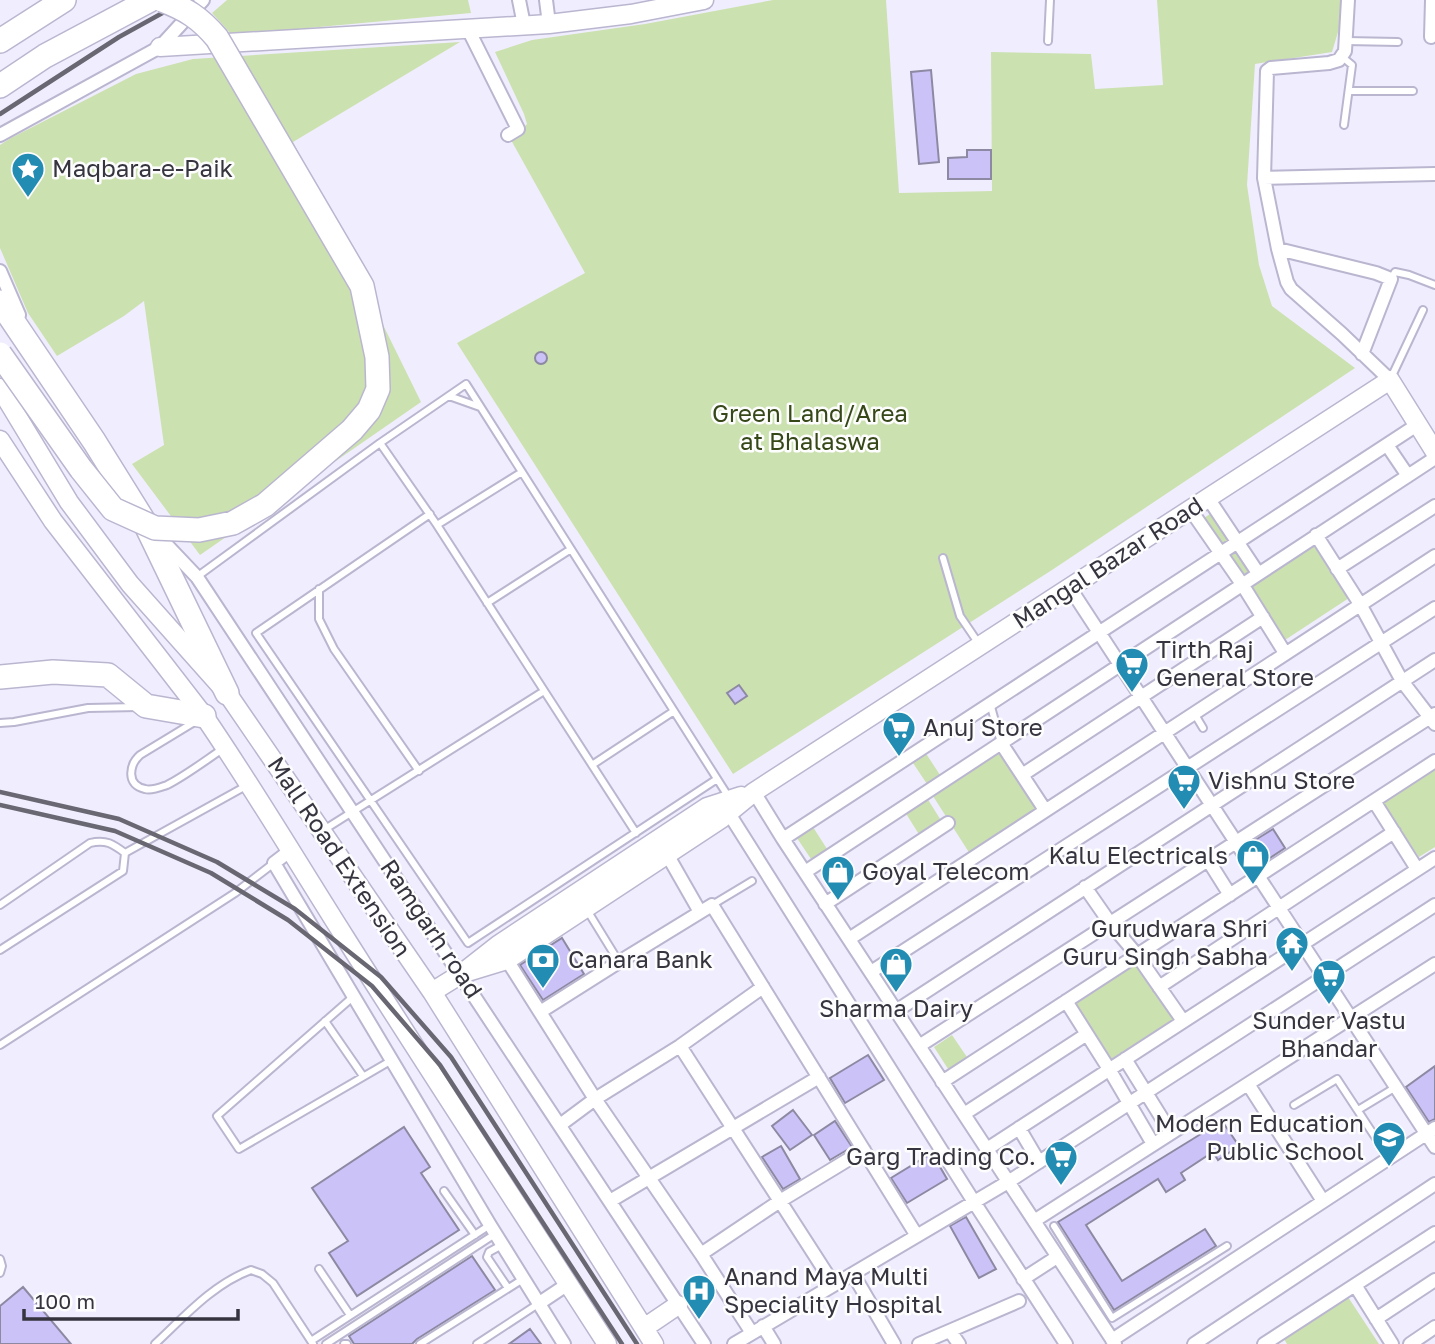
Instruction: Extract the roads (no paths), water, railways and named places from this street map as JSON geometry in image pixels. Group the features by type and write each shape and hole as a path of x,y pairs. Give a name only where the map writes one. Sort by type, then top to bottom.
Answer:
{"highway":[{"path":"0,41 64,0"},
{"path":"0,86 46,56 150,0"},
{"path":"0,354 81,469 113,509 155,528 199,530 233,523 265,505 352,430 369,410 378,389 377,357 362,286 218,38 191,13 162,0"},
{"path":"0,302 94,441 145,523 227,693"},
{"path":"0,677 53,671 107,675 146,706 204,716"}],"main road":[{"path":"160,47 549,23 630,7 699,0"},
{"path":"1390,380 1435,452"},
{"name":"Mangal Bazar Road","path":"663,847 754,792 1390,380"},
{"name":"Mall Road Extension","path":"0,388 69,502 130,584 227,693 432,992 654,1344"},
{"name":"Mall Road Extension","path":"0,440 52,521 204,716 250,784 344,937 607,1344"},
{"path":"461,974 507,960 586,908 663,847"},
{"path":"432,992 461,974 498,945 663,847"},
{"path":"644,1328 678,1305"}],"street":[{"path":"0,135 160,47 203,0"},
{"path":"519,0 524,25"},
{"path":"546,0 549,23"},
{"path":"1348,0 1345,51 1339,60 1271,68 1267,71 1264,178 1287,282 1295,294 1390,380"},
{"path":"1431,37 1432,0"},
{"path":"468,29 518,129 508,135"},
{"path":"1264,178 1435,174"},
{"path":"1278,249 1391,279 1362,354"},
{"path":"0,271 35,353"},
{"path":"783,839 1417,425"},
{"path":"1387,444 1408,476"},
{"path":"805,872 1435,458"},
{"path":"1208,498 1258,573"},
{"path":"1338,569 1435,506"},
{"path":"1191,509 1285,653"},
{"name":"Ramgarh road","path":"145,523 197,577 704,1344"},
{"path":"919,1046 1433,718 1402,681 1360,604 1316,535"},
{"path":"849,939 1435,556"},
{"path":"1069,588 1350,1018 1396,1087 1431,1131 1435,1147"},
{"path":"871,972 1435,608"},
{"path":"1022,775 1263,617"},
{"path":"896,1011 1435,660"},
{"path":"1001,743 1045,810"},
{"path":"943,1082 1435,761"},
{"path":"754,792 1008,1182 1066,1262 1113,1342 1135,1324 1431,1131"},
{"path":"1374,800 1417,869"},
{"path":"731,806 974,1202 1066,1344"},
{"path":"825,904 948,823"},
{"path":"1159,987 1394,832"},
{"path":"663,847 700,912"},
{"path":"290,850 274,863 564,1344"},
{"path":"987,1149 1435,858"},
{"path":"1208,860 1230,895"},
{"path":"1085,887 1183,1021"},
{"path":"540,1012 712,905 917,1236"},
{"path":"734,1344 1008,1182 1435,905"},
{"path":"507,960 595,1099 701,1254 758,1330 774,1344"},
{"path":"1034,1220 1435,964"},
{"path":"560,1125 595,1099 680,1046 763,987"},
{"path":"1066,1001 1110,1069 1153,1144"},
{"path":"964,1114 1087,1034"},
{"path":"680,1046 834,1285"},
{"path":"1125,1059 1171,1133"},
{"path":"610,1201 819,1077"},
{"path":"1248,1084 1323,1201"},
{"path":"1019,1128 1039,1162"},
{"path":"701,1254 780,1201 864,1150"},
{"path":"1194,1344 1435,1184"},
{"path":"1264,1344 1279,1340 1435,1233"},
{"path":"1023,1279 1066,1262"},
{"path":"853,1274 894,1344"},
{"path":"1376,1319 1435,1280"},
{"path":"538,1304 568,1284"},
{"path":"1355,1286 1392,1344"},
{"path":"919,1344 1019,1301"},
{"path":"1410,1344 1435,1327"},
{"path":"950,1331 959,1344"}],"lane":[{"path":"1048,41 1051,0"},
{"path":"1346,41 1398,42"},
{"path":"1341,56 1352,65 1344,125"},
{"path":"1349,91 1413,91"},
{"path":"1391,279 1395,272 1435,285"},
{"path":"1390,380 1423,310"},
{"path":"197,577 380,443 466,384 717,779 731,806"},
{"path":"449,396 480,407"},
{"path":"380,443 430,514 636,833"},
{"path":"437,525 522,472"},
{"path":"430,514 256,633 468,943 717,779"},
{"path":"487,603 571,549"},
{"path":"943,558 960,617 980,646"},
{"path":"319,589 319,619 334,649 419,771"},
{"path":"321,832 544,691"},
{"path":"990,703 1001,743"},
{"path":"0,723 88,708 146,706"},
{"path":"592,765 674,711"},
{"path":"1194,713 1203,728"},
{"path":"204,716 133,761 132,779 145,789 168,785 225,747"},
{"path":"125,853 250,784"},
{"path":"0,905 90,843 110,842 125,853"},
{"path":"0,950 123,871 125,853"},
{"path":"0,1045 235,893 274,863"},
{"path":"712,905 752,881"},
{"path":"586,908 618,962"},
{"path":"354,996 217,1116 239,1149 392,1060"},
{"path":"325,1021 363,1076"},
{"path":"1294,1105 1337,1079 1389,1158"},
{"path":"1358,1110 1396,1087"},
{"path":"444,1191 475,1235"},
{"path":"1054,1226 1066,1262 1112,1318 1227,1246"},
{"path":"155,1344 217,1289 235,1276 251,1270 262,1274 273,1283 312,1342 475,1235 496,1235"},
{"path":"496,1235 487,1257 508,1288"},
{"path":"326,1344 496,1235"},
{"path":"0,1259 0,1273"},
{"path":"320,1269 350,1315"},
{"path":"419,1344 523,1279"},
{"path":"477,1344 538,1304"},
{"path":"1125,1310 1135,1324"}],"railway":[{"path":"0,114 119,37 186,0"},
{"path":"0,792 119,819 217,862 295,909 381,977 451,1057 637,1344"},
{"path":"0,805 115,831 211,873 288,920 372,986 440,1065 622,1344"}],"place":[{"name":"Maqbara-e-Paik","path":"28,199"},
{"name":"Tirth Raj General Store","path":"1132,694"},
{"name":"Anuj Store","path":"899,758"},
{"name":"Vishnu Store","path":"1184,811"},
{"name":"Kalu Electricals","path":"1253,886"},
{"name":"Goyal Telecom","path":"838,902"},
{"name":"Gurudwara Shri Guru Singh Sabha","path":"1292,973"},
{"name":"Canara Bank","path":"543,990"},
{"name":"Sharma Dairy","path":"896,994"},
{"name":"Sunder Vastu Bhandar","path":"1329,1006"},
{"name":"Modern Education Public School","path":"1389,1168"},
{"name":"Garg Trading Co.","path":"1061,1187"},
{"name":"Anand Maya Multi Speciality Hospital","path":"699,1321"}],"park label":[{"name":"Green Land/Area at Bhalaswa","path":"810,428"}]}
